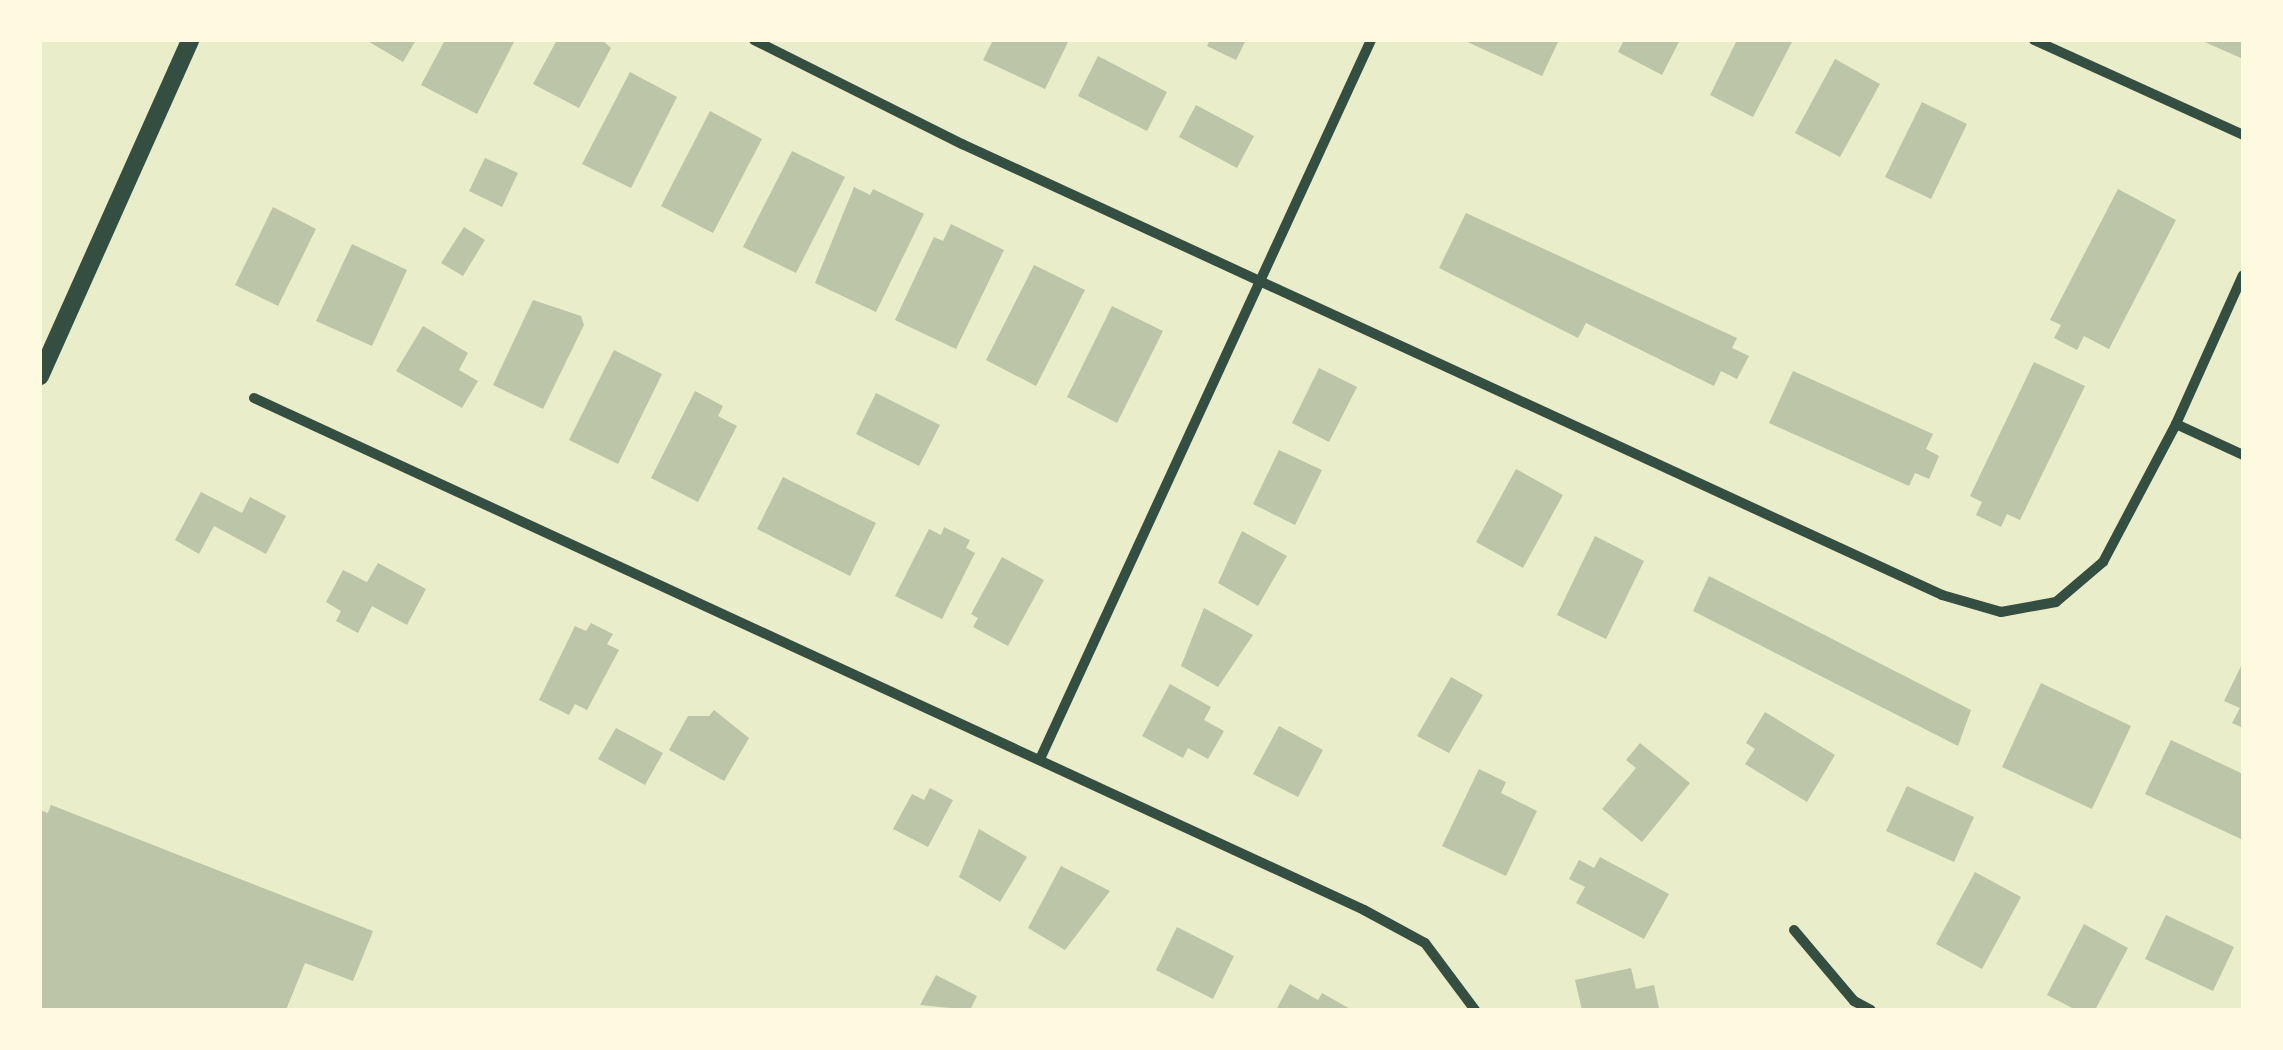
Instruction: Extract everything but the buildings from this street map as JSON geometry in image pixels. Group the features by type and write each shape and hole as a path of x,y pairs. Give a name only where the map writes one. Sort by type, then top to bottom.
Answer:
{"street":[{"path":"40,376 190,40"},
{"path":"754,40 962,144 1262,277 1942,595 2001,612 2056,602 2103,562 2176,424 2243,276"},
{"path":"1040,760 1371,40"},
{"path":"2034,40 2243,135"},
{"path":"254,398 1040,760 1424,943 1476,1010"},
{"path":"2176,424 2243,454"},
{"path":"1794,930 1854,1000 1871,1010"}]}
